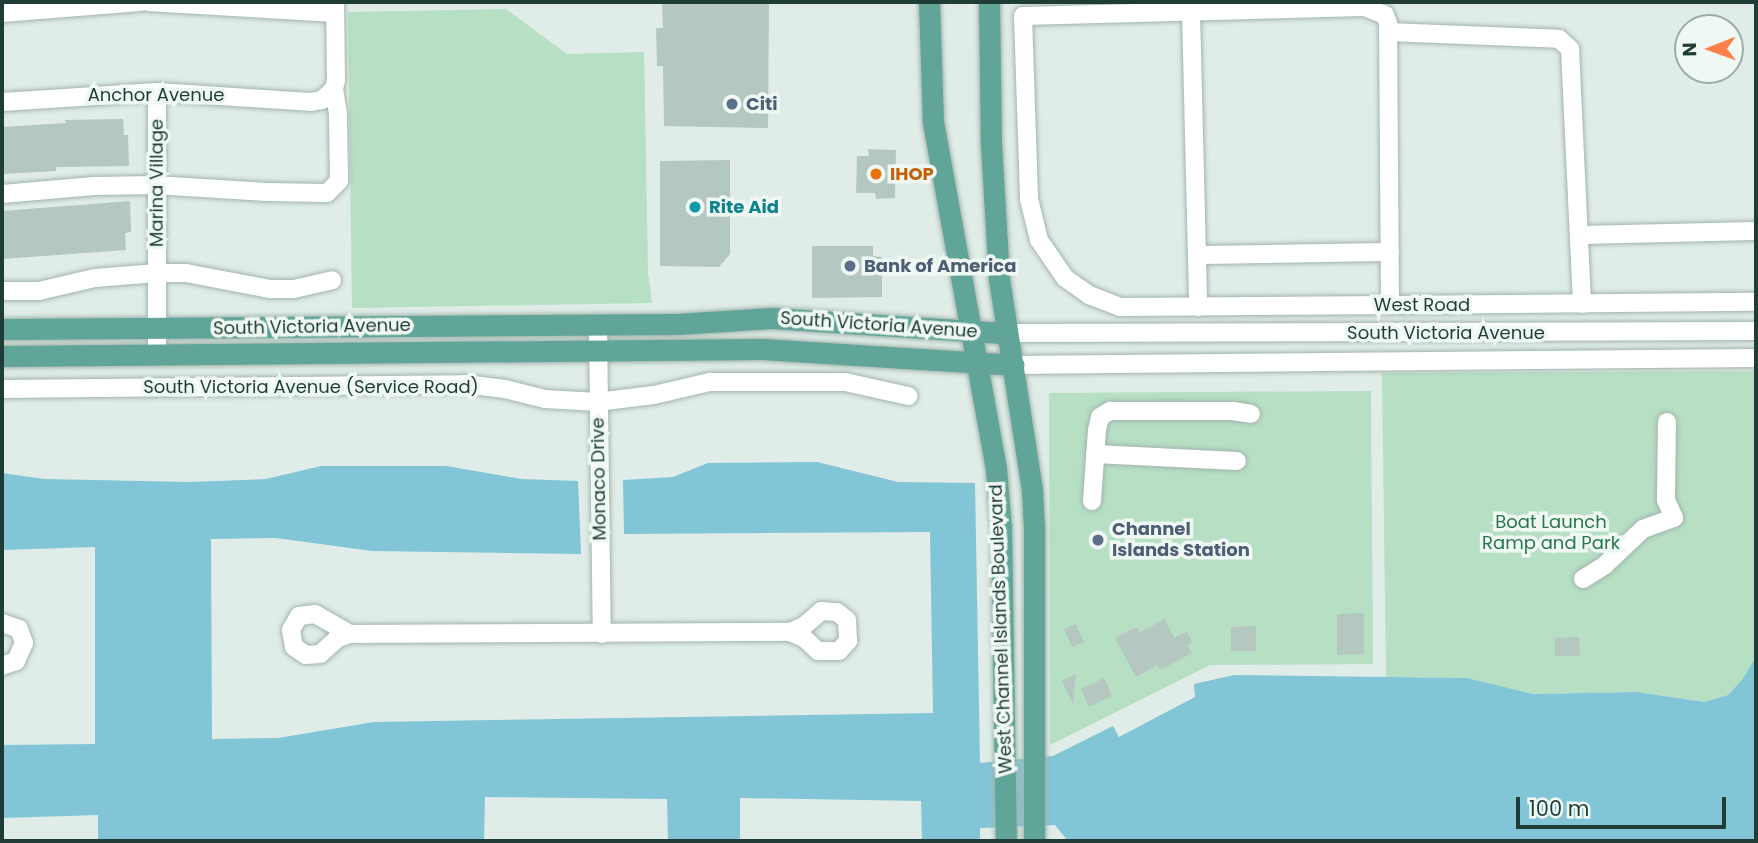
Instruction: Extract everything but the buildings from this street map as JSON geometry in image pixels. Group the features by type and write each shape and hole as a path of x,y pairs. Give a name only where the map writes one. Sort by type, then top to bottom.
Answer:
{"main road":[{"name":"West Channel Islands Boulevard","path":"929,2 933,122 996,469 1001,528 1006,836"},
{"name":"West Channel Islands Boulevard","path":"989,2 993,202 1007,333 1032,490 1034,525 1034,836"},
{"name":"South Victoria Avenue","path":"2,329 598,325 738,322 783,318 1007,333"},
{"name":"South Victoria Avenue","path":"2,356 794,350 1013,365"}],"street":[{"path":"2,13 141,2"},
{"path":"2,194 94,186 155,185 267,192 327,192 339,181 338,114 334,89 335,7 148,2"},
{"path":"1023,9 1191,12 1364,4 1385,15 1388,32 1390,305"},
{"name":"West Road","path":"1023,9 1029,199 1039,240 1065,278 1089,295 1120,307 1756,302"},
{"path":"1191,12 1198,307"},
{"path":"1388,32 1559,39 1570,49 1582,304"},
{"name":"Anchor Avenue","path":"2,103 157,92 310,102 322,100 334,89"},
{"name":"Marina Village","path":"157,92 157,355"},
{"path":"1578,235 1756,230"},
{"path":"1198,255 1390,252"},
{"path":"2,291 39,291 95,278 186,273 270,289 294,289 332,280"},
{"name":"Monaco Drive","path":"598,325 602,634"},
{"name":"South Victoria Avenue","path":"1007,333 1756,331"},
{"name":"South Victoria Avenue","path":"1013,365 1756,358"},
{"name":"South Victoria Avenue (Service Road)","path":"2,388 465,384 505,389 545,399 597,402 654,395 695,384 724,381 845,382 908,396"},
{"path":"1092,500 1100,417 1110,411 1233,411 1251,414"},
{"path":"1583,579 1605,565 1643,529 1674,518 1666,500 1667,422"},
{"path":"1095,454 1237,461"},
{"path":"2,622 19,629 24,643 16,661 2,666"},
{"path":"350,634 790,632"}],"green space":[{"path":"506,9 567,54 644,52 648,272 652,303 352,308 348,12"},
{"name":"Boat Launch Ramp and Park","path":"1756,371 1756,657 1742,680 1728,695 1704,702 1637,692 1533,694 1467,678 1386,677 1382,373"},
{"path":"1371,391 1373,664 1210,665 1050,745 1049,393"}],"water":[{"path":"817,462 898,482 975,483 980,763 1053,756 1113,726 1119,737 1195,697 1194,684 1234,675 1467,678 1533,694 1637,692 1704,702 1728,695 1742,680 1756,657 1756,841 1068,841 1055,825 980,828 980,841 922,841 921,801 740,798 740,841 668,841 667,799 485,797 484,841 98,841 98,815 2,818 2,745 95,744 95,547 2,550 2,473 44,479 190,482 266,479 321,466 446,466 521,479 578,481 581,554 372,551 276,538 211,539 212,739 278,738 374,722 933,713 930,532 624,534 623,480 673,477 708,463"}],"place":[{"name":"Citi","path":"732,104"},
{"name":"IHOP","path":"876,174"},
{"name":"Rite Aid","path":"695,207"},
{"name":"Bank of America","path":"850,266"},
{"name":"Channel Islands Station","path":"1098,540"}]}
